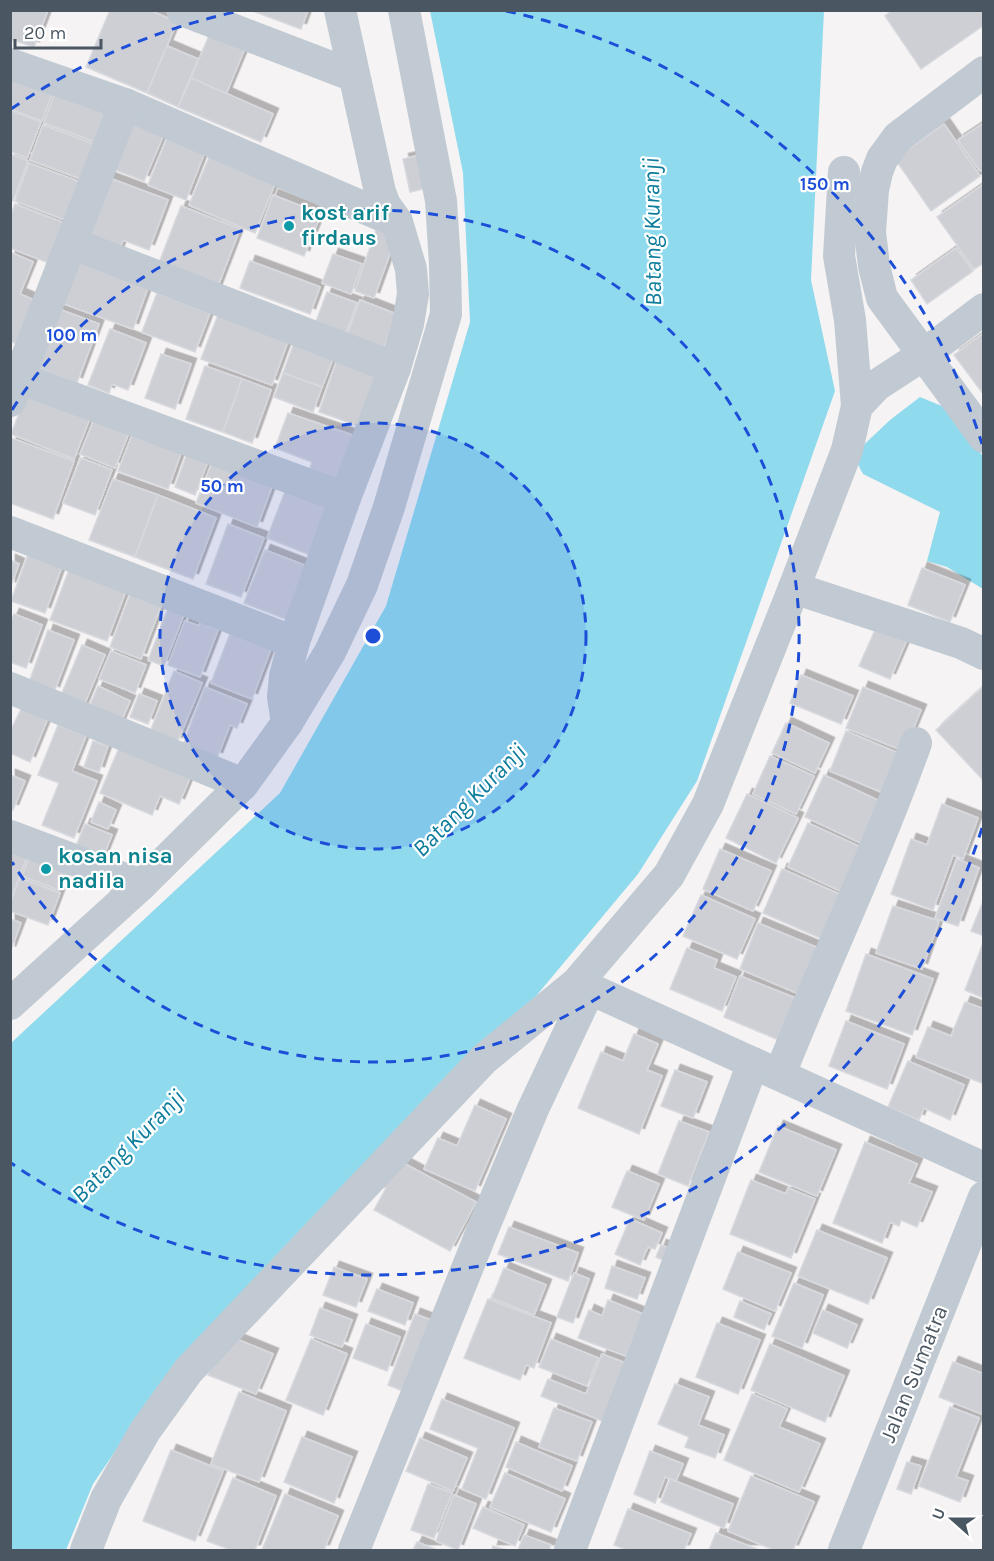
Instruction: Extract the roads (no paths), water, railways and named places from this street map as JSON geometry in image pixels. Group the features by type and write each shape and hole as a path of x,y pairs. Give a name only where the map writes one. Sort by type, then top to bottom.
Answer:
{"street":[{"path":"182,10 354,76"},
{"path":"287,723 283,697 285,676 294,642 345,498 395,368 408,324 412,294 411,269 397,222 385,205 380,192 340,10"},
{"path":"16,993 141,885 243,784 287,723 330,652 362,585 389,507 446,314 441,201 404,10"},
{"path":"10,64 125,104 397,222"},
{"path":"984,72 898,138 888,149 877,172 873,190 870,232 882,298 984,437"},
{"path":"125,104 15,390 345,498"},
{"path":"354,1551 501,1185 584,986 669,875 708,804 847,450 857,406 849,320 839,256 844,172"},
{"path":"71,243 395,368"},
{"path":"857,406 877,385 923,355 984,309"},
{"path":"10,532 294,642"},
{"path":"794,588 961,643 984,654"},
{"path":"10,688 243,784"},
{"path":"570,1551 767,1068 814,989 896,801 916,743"},
{"path":"10,836 141,885"},
{"path":"584,986 984,1168"},
{"path":"86,1551 112,1489 146,1431 188,1371 484,1059 584,986"},
{"name":"Jalan Sumatra","path":"844,1551 984,1197"}],"water":[{"name":"Batang Kuranji","path":"430,11 824,11 811,280 835,391 697,781 638,874 486,1056 169,1372 93,1484 66,1550 11,1550 11,1043 280,793 386,606 470,322 463,173"},
{"path":"920,397 954,411 983,457 983,589 947,567 927,561 940,512 863,474 853,455 890,420"}],"place":[{"name":"kost arif firdaus","path":"289,226"},
{"name":"kosan nisa nadila","path":"46,869"}]}
